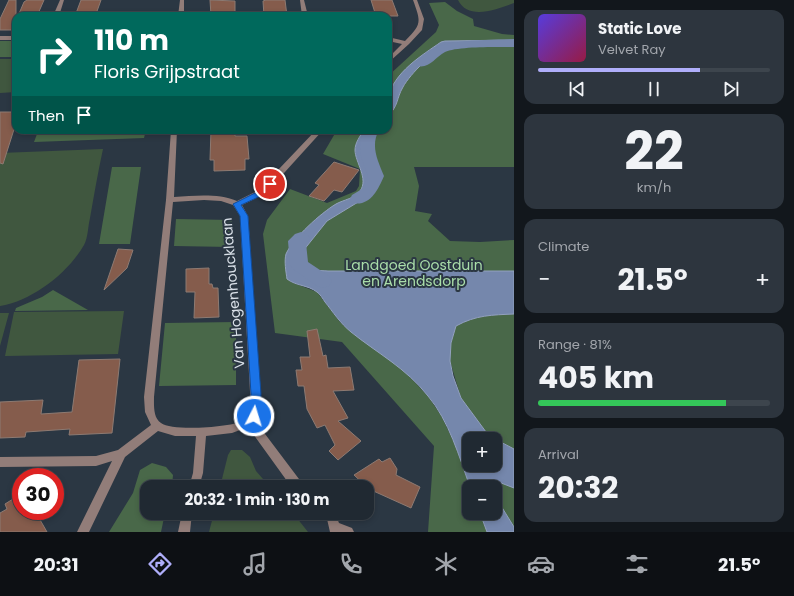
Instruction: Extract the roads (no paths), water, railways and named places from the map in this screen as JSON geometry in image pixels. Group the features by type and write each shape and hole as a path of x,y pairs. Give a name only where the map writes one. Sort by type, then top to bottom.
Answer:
{"street":[{"path":"58,12 62,0"},
{"path":"181,12 182,0"},
{"path":"302,0 304,12"},
{"path":"392,57 419,30 422,24 422,17 415,0"},
{"path":"0,38 12,38"},
{"path":"392,40 407,43"},
{"path":"174,134 170,200 149,397 149,411 157,426 162,429 179,432 228,430 250,422 293,480"},
{"path":"237,204 262,192 316,134"},
{"name":"Van Hogenhoucklaan","path":"170,200 216,199 237,204 244,216 256,394 256,409 250,422"},
{"path":"0,462 96,461 121,454 157,426"},
{"path":"196,480 202,431"},
{"path":"83,532 121,454"},
{"path":"184,532 186,520"},
{"path":"332,520 336,530 348,532"}],"water":[{"path":"514,40 514,45 472,44 443,48 423,63 406,82 392,111 392,87 396,80 409,66 425,53 441,42"},
{"path":"361,134 373,134 367,143 366,149 374,180 374,188 368,196 327,221 299,256 298,263 301,266 307,269 328,271 514,271 514,314 491,315 463,322 456,326 451,343 450,361 453,376 461,398 486,432 462,432 462,465 442,416 419,386 391,361 347,329 318,293 310,288 287,279 285,257 295,241 308,226 323,213 336,204 356,195 360,191 363,181 355,150"},
{"path":"502,443 514,449 514,488 502,483 502,480 467,480 465,472 502,472"},
{"path":"502,507 514,527 514,532 487,532 483,520 502,520"}],"waterway":[{"path":"422,63 441,49 466,45 514,43"},
{"path":"358,199 369,192 376,176 367,147 370,134"},
{"path":"301,238 297,241 299,265 323,281"}],"park label":[{"name":"Landgoed Oostduin en Arendsdorp","path":"414,274"}]}
